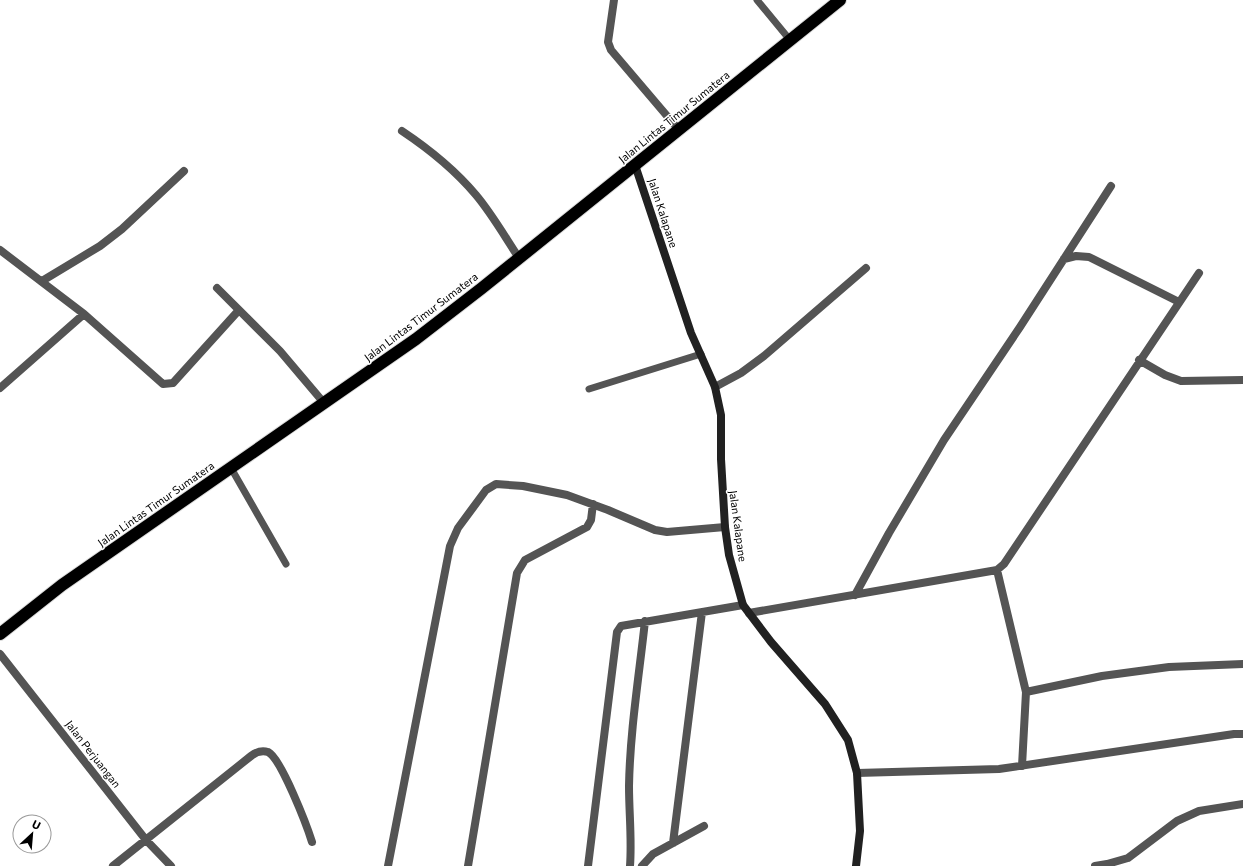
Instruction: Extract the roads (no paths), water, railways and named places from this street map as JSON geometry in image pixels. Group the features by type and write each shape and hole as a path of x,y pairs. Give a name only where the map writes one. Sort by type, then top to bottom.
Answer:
{"highway":[{"name":"Jalan Lintas Timur Sumatera","path":"0,634 62,585 416,339 840,0"}],"street":[{"path":"614,0 608,42 611,50 679,130"},
{"path":"402,131 415,139 452,170 476,196 519,258"},
{"name":"Jalan Kalapane","path":"635,165 691,333 715,387 721,415 721,459 725,527 729,556 743,605 771,642 825,704 848,740 857,773 860,831 856,866"},
{"path":"42,280 100,246 122,229 184,171"},
{"path":"855,595 889,533 944,440 1020,327 1111,186"},
{"path":"0,250 42,280 84,314 163,384 173,383 239,310"},
{"path":"1064,259 1076,256 1089,257 1179,302"},
{"path":"715,387 741,373 764,356 866,268"},
{"path":"749,613 997,570 1004,564 1198,273"},
{"path":"218,288 280,351 324,403"},
{"path":"0,388 84,314"},
{"path":"1140,360 1165,375 1181,381 1243,380"},
{"path":"388,866 450,546 458,528 486,490 496,484 523,486 567,495 593,504 655,530 667,532 725,527"},
{"path":"468,866 518,573 525,560 587,527 591,520 593,504"},
{"path":"997,570 1026,692 1022,766"},
{"path":"588,866 617,632 621,626 743,605"},
{"path":"673,843 702,612"},
{"path":"630,866 631,847 629,787 632,734 645,621"},
{"name":"Jalan Perjuangan","path":"0,654 146,840 171,866"},
{"path":"1026,692 1102,676 1169,667 1243,664"},
{"path":"857,773 999,769 1234,734 1243,734"},
{"path":"113,866 250,756 261,751 270,753 276,761 299,804 312,842"},
{"path":"1095,866 1127,862 1177,821 1199,811 1243,804"},
{"path":"642,866 654,854 704,826"}],"lane":[{"path":"757,0 790,40"},
{"path":"589,390 701,354"},
{"path":"231,468 286,564"}]}
